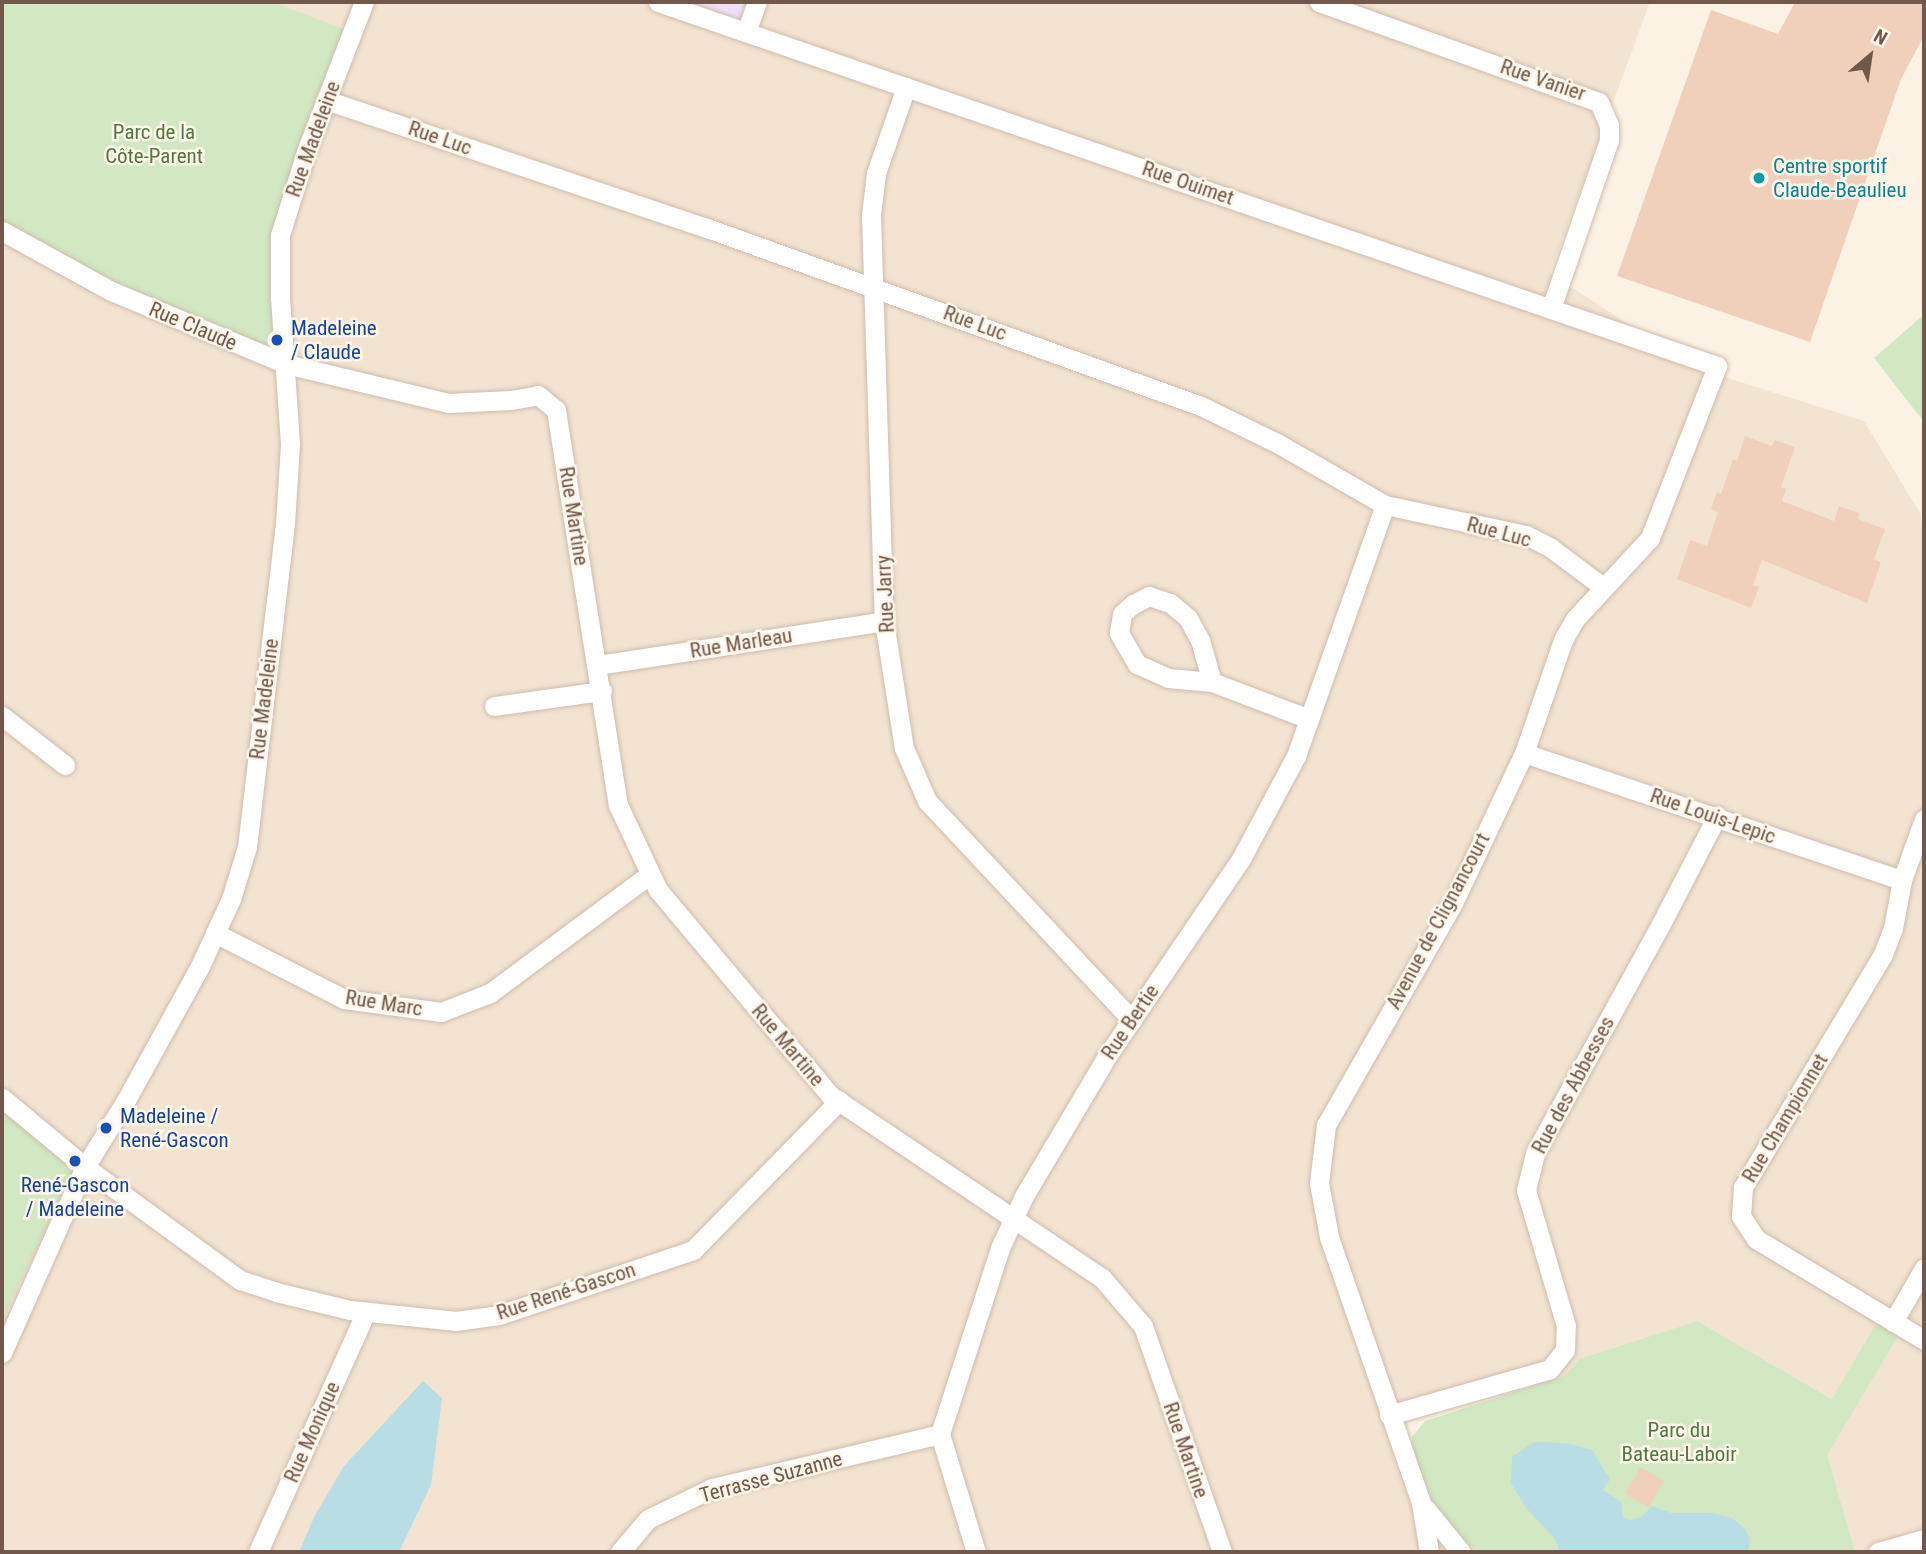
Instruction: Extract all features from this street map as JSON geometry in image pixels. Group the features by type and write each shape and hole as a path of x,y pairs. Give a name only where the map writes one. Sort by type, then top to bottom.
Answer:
{"street":[{"name":"Rue Madeleine","path":"2,1353 85,1167 125,1102 232,899 247,847 285,524 290,444 280,298 280,235 326,100 364,2"},
{"name":"Rue Ouimet","path":"658,2 1717,366"},
{"path":"746,32 757,2"},
{"name":"Rue Vanier","path":"1319,2 1599,102 1609,125 1609,139 1551,308"},
{"name":"Rue Jarry","path":"906,87 876,173 871,215 884,621 904,748 927,801 1132,1020"},
{"name":"Rue Luc","path":"326,100 875,287 1201,406 1277,443 1385,505 1526,536 1551,548 1603,587"},
{"name":"Rue Claude","path":"2,231 111,291 286,364 448,403 538,395 556,410"},
{"name":"Avenue de Clignancourt","path":"1421,1503 1329,1237 1319,1183 1326,1125 1451,905 1524,752 1563,640 1575,619 1603,587 1639,554 1650,538 1717,366"},
{"name":"Rue Martine","path":"556,410 618,806 658,890 839,1101 1102,1278 1143,1326 1222,1552"},
{"name":"Rue Bertie","path":"940,1433 1000,1248 1014,1218 1100,1068 1242,857 1296,756 1385,505"},
{"path":"1212,682 1200,640 1188,618 1170,603 1149,596 1133,604 1122,614 1119,633 1137,664 1168,678 1212,682 1309,719"},
{"name":"Rue Marleau","path":"598,665 884,621"},
{"path":"494,705 602,691"},
{"path":"2,716 65,765"},
{"name":"Rue Louis-Lepic","path":"1524,752 1902,880"},
{"name":"Rue des Abbesses","path":"1389,1415 1550,1369 1565,1350 1566,1326 1526,1190 1535,1153 1717,816"},
{"name":"Rue Championnet","path":"1924,818 1902,880 1893,928 1882,956 1743,1187 1741,1216 1756,1239 1924,1340"},
{"name":"Rue Marc","path":"215,933 344,999 441,1012 489,993 650,874"},
{"name":"Rue René-Gascon","path":"2,1098 85,1167 240,1280 276,1292 366,1311 456,1321 499,1315 693,1250 839,1101"},
{"path":"1893,1322 1924,1268"},
{"name":"Rue Monique","path":"258,1552 366,1311"},
{"path":"940,1433 976,1552"},
{"name":"Terrasse Suzanne","path":"620,1552 648,1519 712,1488 940,1433"},
{"path":"1421,1503 1429,1552"},
{"path":"1421,1503 1461,1552"},
{"path":"1878,1552 1924,1539"}],"shaded area":[{"path":"273,2 1650,2 1550,273 1693,367 1864,421 1920,513 1924,535 1924,1539 1878,1552 1852,1552 1826,1455 1903,1328 1832,1399 1697,1321 1579,1359 1564,1376 1389,1415 1480,1552 399,1552 431,1485 314,1517 299,1552 2,1552 2,1327 12,1298 2,1107 2,233 273,234 347,30"},
{"path":"662,2 748,2 737,29"}],"green space":[{"name":"Parc de la Côte-Parent","path":"2,2 273,2 347,30 273,234 287,362 2,233"},
{"path":"1921,317 1924,319 1924,422 1874,358"},
{"path":"2,1107 75,1168 12,1298 2,1327"},
{"name":"Parc du Bateau-Laboir","path":"1881,1315 1903,1328 1827,1455 1855,1552 1480,1552 1460,1539 1435,1508 1411,1448 1412,1437 1425,1421 1564,1376 1579,1359 1697,1321 1832,1399"}],"water":[{"path":"423,1381 442,1398 431,1485 399,1552 299,1552 314,1517 344,1466"},
{"path":"1534,1442 1566,1443 1592,1450 1610,1479 1603,1490 1621,1502 1623,1517 1630,1520 1641,1517 1652,1506 1671,1513 1714,1513 1732,1518 1744,1528 1750,1539 1748,1552 1560,1552 1555,1539 1526,1508 1511,1483 1512,1457"}],"building":[{"name":"Centre sportif Claude-Beaulieu","path":"1795,2 1924,2 1924,36 1901,79 1810,342 1617,276 1711,10 1778,34"},
{"path":"1745,436 1772,446 1775,440 1795,447 1781,487 1786,489 1782,501 1834,521 1839,506 1859,513 1858,519 1885,529 1874,559 1881,562 1867,603 1762,560 1753,585 1759,587 1751,608 1677,579 1690,540 1707,546 1718,512 1711,509 1717,492 1721,494 1733,459 1737,461"},
{"path":"1641,1467 1664,1481 1648,1507 1625,1494"}],"place":[{"name":"Centre sportif Claude-Beaulieu","path":"1759,178"},
{"name":"Madeleine / Claude","path":"277,340"},
{"name":"Madeleine / René-Gascon","path":"106,1128"},
{"name":"René-Gascon / Madeleine","path":"75,1161"}]}
